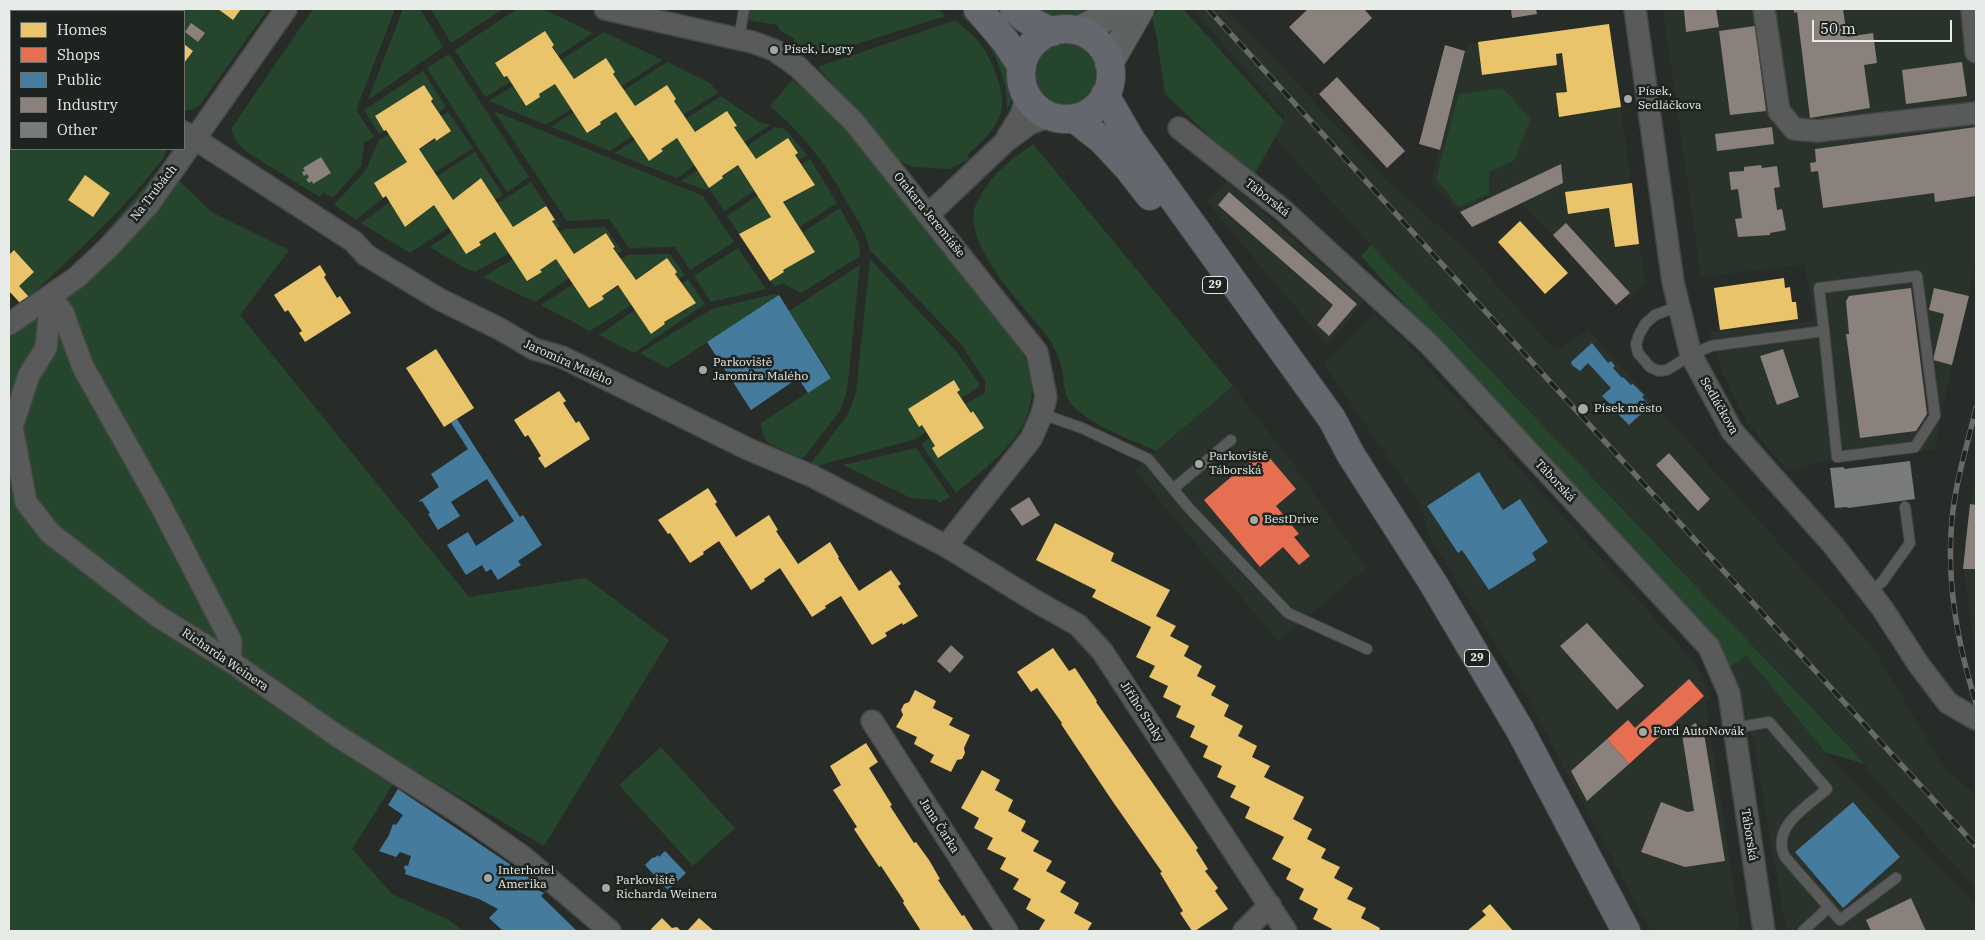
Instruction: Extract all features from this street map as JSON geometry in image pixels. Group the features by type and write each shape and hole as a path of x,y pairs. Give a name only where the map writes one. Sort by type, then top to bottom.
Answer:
{"main road":[{"path":"978,9 1006,42 1022,68"},
{"path":"1014,9 1026,19 1052,32"},
{"path":"1080,30 1106,17 1117,9"},
{"path":"1109,63 1140,9"},
{"path":"1027,96 1022,83 1022,68 1027,52 1038,40 1052,32 1064,29 1080,30 1092,37 1100,45 1109,63 1110,78 1105,95 1095,108 1063,118"},
{"name":"29","path":"1105,95 1131,140 1332,419 1351,455 1433,584 1520,730 1626,931"},
{"name":"29","path":"1027,96 1037,109 1063,118 1102,140 1128,168 1326,430 1351,455"}],"street":[{"name":"Na Trubách","path":"189,135 286,9"},
{"name":"Otakara Jeremiáše","path":"605,9 739,39 774,50 798,67 854,122 1038,352 1046,397 1042,414 1031,438 946,546"},
{"name":"Sedláčkova","path":"1635,9 1673,282 1691,355 1732,431 1834,546 1882,608 1919,665 1948,703 1976,720"},
{"path":"1764,9 1779,111 1794,129 1817,131 1976,113"},
{"path":"1972,9 1976,52"},
{"path":"1006,141 1020,116 1027,96"},
{"path":"929,214 1006,141 1028,124 1063,118"},
{"name":"Táborská","path":"1179,128 1282,210 1430,346 1709,647 1729,693 1764,931"},
{"name":"Jaromíra Malého","path":"189,135 353,241 366,255 432,295 500,329 534,349 562,357 699,426 812,476 946,546"},
{"name":"Na Trubách","path":"9,324 76,278 108,248 149,204 180,150"},
{"path":"51,296 63,313 83,367 160,504 231,641 230,661"},
{"name":"Richarda Weinera","path":"51,296 46,348 29,375 12,427 26,502 50,533 159,617 230,661 336,735 522,856 610,931"},
{"name":"Jiřího Srnky","path":"946,546 1078,625 1102,651 1286,931"},
{"name":"Jana Čarka","path":"872,721 1007,931"},
{"path":"1244,931 1270,905"}],"lane":[{"path":"739,39 744,9"},
{"path":"1917,276 1935,416 1915,447 1837,457 1824,331 1819,288 1917,276"},
{"path":"1679,306 1655,315 1645,324 1636,344 1638,353 1650,367 1659,371 1667,370 1691,355 1711,346 1824,331"},
{"path":"1042,414 1082,428 1148,459 1188,507 1288,613 1367,649"},
{"path":"1173,489 1231,440"},
{"path":"1870,592 1882,582 1910,543 1905,507"},
{"path":"1734,728 1769,722 1828,789 1787,824 1782,833 1782,852 1785,858 1840,920 1896,878"},
{"path":"1803,931 1829,907"}],"shaded area":[{"path":"1193,9 1224,9 1259,42 1386,180 1466,250 1555,351 1588,330 1872,647 1945,769 1976,794 1976,888 1871,775 1865,764 1371,245 1275,138 1284,121 1284,115"},
{"path":"1663,9 1976,9 1976,263 1939,423 1936,449 1817,463 1788,472 1748,423 1723,373 1709,332 1814,321 1805,264 1701,277"},
{"path":"1609,23 1645,283 1629,299 1625,298 1617,304 1522,204 1474,228 1431,182 1467,44"},
{"path":"1228,181 1364,302 1327,345 1206,201"},
{"path":"1374,313 1406,343 1695,663 1711,697 1706,703 1740,931 1651,931 1519,682 1430,538 1419,503 1324,364"},
{"path":"1233,386 1296,468 1366,568 1278,641 1134,470"},
{"path":"1976,475 1976,657 1964,571 1965,536"},
{"path":"1746,654 1825,752 1976,904 1976,931 1786,931 1755,747 1729,668"}],"green space":[{"path":"122,9 218,9 233,20 241,9 268,9 200,105 191,110 185,110 185,62 193,51 185,45 185,10"},
{"path":"313,9 395,9 356,110 374,137 364,143 361,166 333,198 323,192 320,197 248,153 237,142 231,129"},
{"path":"403,9 420,9 443,47 368,100"},
{"path":"431,9 503,9 451,43"},
{"path":"517,9 543,9 593,33 558,56 545,31 495,62 504,77 507,76 511,82 485,97 455,50"},
{"path":"749,9 938,9 946,16 815,57 793,43 795,39 781,31 777,25 747,20"},
{"path":"967,9 1008,62 1011,101 1007,111 1005,86 994,54 980,34 961,15"},
{"path":"1027,9 1105,9 1077,17 1049,17"},
{"path":"1158,9 1183,9 1284,121 1253,177 1165,94 1152,17"},
{"path":"953,21 965,28 978,41 993,65 1002,96 1001,113 991,131 967,155 970,159 949,169 914,167 899,161 818,67"},
{"path":"604,32 662,60 622,86 613,74 615,72 606,58 573,79 561,60"},
{"path":"1065,43 1082,48 1087,52 1091,57 1096,74 1091,91 1087,96 1082,100 1065,105 1048,100 1043,96 1039,91 1034,74 1039,57 1043,52 1048,48"},
{"path":"449,54 529,177 507,192 427,68"},
{"path":"667,62 710,83 718,93 683,115 667,85 634,106 624,90"},
{"path":"423,71 446,107 439,112 424,85 375,117 384,131 379,134 364,110"},
{"path":"792,80 819,99 840,119 1018,344 1029,369 1032,391 1029,411 1020,429 1008,446 992,462 956,493 921,444 930,438 935,445 932,448 938,457 984,429 974,411 970,412 965,404 985,393 985,381 961,344 870,251 862,228 824,165 794,128 770,106"},
{"path":"556,84 571,109 546,125 489,101 513,86 526,106 540,97 539,94"},
{"path":"1503,88 1530,119 1515,160 1489,172 1489,194 1459,207 1436,179 1459,94"},
{"path":"721,96 759,122 770,125 744,142 727,112 695,133 686,119"},
{"path":"494,111 703,196 734,242 690,270 675,247 629,248 609,219 567,221"},
{"path":"448,112 473,148 434,173 419,149 451,131 441,116"},
{"path":"574,112 588,133 601,124 600,122 616,112 633,136 610,151 551,127"},
{"path":"775,127 785,129 807,155 799,160 795,154 798,153 788,138 756,160 747,146"},
{"path":"389,134 407,162 374,183 383,198 356,220 334,205 366,170 379,140"},
{"path":"677,138 695,165 677,178 614,153 635,140 663,151 661,149"},
{"path":"1033,144 1233,386 1156,451 1095,423 1075,408 1066,395 1061,365 1048,337 1000,277 979,243 974,226 975,206 985,188 997,173"},
{"path":"9,148 12,151 167,150 164,157 149,176 117,212 83,247 29,297 19,286 34,272 14,250 9,255","holes":["85,176 110,193 93,217 68,200"]},
{"path":"475,152 503,195 495,200 481,178 452,200 437,176"},
{"path":"810,159 837,203 800,227 783,203 815,185 802,164"},
{"path":"163,165 211,212 289,250 240,315 469,597 586,578 669,640 544,846 405,765 352,849 392,894 449,920 463,931 9,931 9,320 70,274"},
{"path":"738,165 754,191 724,211 709,188"},
{"path":"698,170 709,188 706,190 681,181"},
{"path":"531,182 560,226 557,228 553,222 555,220 545,206 513,227 498,203"},
{"path":"758,195 771,216 755,227 754,225 739,234 727,216"},
{"path":"390,202 405,227 419,218 418,215 434,205 449,227 410,253 361,223"},
{"path":"840,208 859,243 860,256 801,293 784,284 774,286 770,281 784,272 783,270 799,259 800,261 815,252 803,232"},
{"path":"605,227 622,251 618,254 614,248 616,246 606,232 574,254 560,232 565,229"},
{"path":"452,232 467,254 481,245 480,242 495,232 509,253 475,272 461,266 430,247"},
{"path":"1371,245 1865,764 1825,752 1746,655 1729,668 1361,256"},
{"path":"738,248 766,289 711,302 694,276"},
{"path":"670,254 685,275 679,279 675,273 677,272 667,258 635,280 621,259 627,255"},
{"path":"513,259 528,281 542,272 540,270 556,259 569,278 535,302 483,277"},
{"path":"870,259 956,351 979,383 979,387 961,398 958,392 960,390 954,380 909,409 919,427 922,425 926,432 916,439 813,467 812,462 848,414 856,393"},
{"path":"860,265 847,390 840,411 804,457 799,458 768,443 763,434 761,423 832,377 789,311"},
{"path":"688,279 705,304 634,353 599,335 635,310 651,334 665,325 664,322 680,311 682,313 695,303 682,284"},
{"path":"573,284 589,308 603,299 602,296 619,286 632,305 590,331 541,305"},
{"path":"774,294 779,296 667,368 640,353 712,309"},
{"path":"916,448 950,497 939,503 938,500 911,498 843,465"},
{"path":"661,747 735,828 693,866 619,785"}],"building: Homes":[{"path":"122,9 124,10 94,10"},
{"path":"218,9 241,9 233,20"},
{"path":"1609,24 1621,107 1559,117 1556,93 1567,92 1562,53 1556,54 1557,65 1482,75 1478,42"},
{"path":"545,31 554,45 552,47 574,79 606,58 615,72 613,74 635,106 667,85 676,99 674,101 695,132 727,111 737,126 734,127 756,159 788,138 798,153 795,155 815,185 783,202 815,252 783,270 784,272 770,281 739,234 771,217 738,165 709,188 677,138 661,149 663,151 649,161 616,112 587,133 555,84 539,94 540,97 526,106 507,76 504,77 495,63"},
{"path":"185,45 193,51 185,62"},
{"path":"424,85 433,99 431,101 451,131 436,141 435,138 419,149 453,200 481,178 513,227 546,206 555,220 552,221 574,254 606,233 615,247 613,248 636,280 667,258 677,272 675,274 696,303 664,322 665,324 651,334 618,285 602,296 604,299 589,308 556,259 540,270 542,272 527,281 495,232 479,242 481,245 466,254 434,205 405,227 386,196 383,198 374,183 407,162 375,116"},
{"path":"10,116 10,149 9,148"},
{"path":"85,175 110,193 93,217 68,200"},
{"path":"1632,183 1639,244 1615,247 1609,208 1568,214 1565,192"},
{"path":"1520,221 1568,273 1545,294 1498,242"},
{"path":"14,250 34,272 19,286 29,297 21,304 9,291 9,255"},
{"path":"320,265 326,275 324,277 337,298 340,296 351,313 305,342 299,333 302,331 288,310 285,312 274,295"},
{"path":"1784,278 1785,288 1790,287 1792,302 1796,302 1798,319 1720,330 1714,288"},
{"path":"436,349 474,408 444,427 406,368"},
{"path":"954,380 960,390 957,392 984,428 938,458 932,448 935,446 922,425 919,427 908,409"},
{"path":"559,391 566,401 563,403 576,423 579,421 590,439 545,468 538,458 541,456 528,435 525,437 514,420"},
{"path":"708,488 717,502 715,504 736,537 769,515 778,530 776,531 798,564 830,542 859,591 891,570 901,584 898,586 918,616 885,633 887,636 872,645 841,596 812,617 780,568 751,590 719,541 690,563 670,533 668,534 658,520"},
{"path":"1055,523 1114,553 1111,561 1170,590 1156,616 1176,626 1170,636 1189,646 1184,656 1202,666 1197,676 1216,686 1211,695 1229,705 1224,716 1243,726 1238,736 1257,746 1252,757 1270,766 1264,777 1304,797 1293,819 1312,829 1307,839 1326,849 1321,858 1340,867 1334,878 1353,888 1347,899 1366,908 1361,918 1380,928 1379,931 1330,931 1332,929 1313,919 1318,909 1299,899 1304,889 1286,879 1291,869 1272,859 1284,837 1245,818 1250,807 1230,797 1236,786 1217,777 1222,766 1203,757 1208,746 1190,737 1195,726 1176,717 1181,706 1163,697 1168,686 1149,677 1155,666 1136,657 1151,627 1092,597 1096,590 1036,560"},
{"path":"1053,648 1069,671 1075,668 1096,702 1198,848 1196,850 1208,869 1205,871 1218,888 1215,891 1228,909 1195,931 1192,931 1180,913 1183,911 1160,873 1162,872 1111,799 1062,723 1037,688 1031,692 1017,672"},
{"path":"915,690 936,701 933,708 953,718 949,725 970,735 964,748 965,753 962,759 957,760 951,772 930,762 934,755 914,744 917,737 896,727 903,715 901,710 904,704 909,702"},
{"path":"866,743 878,762 869,768 892,805 890,806 914,843 916,842 929,860 940,879 938,880 974,931 921,931 903,903 904,901 854,829 857,827 833,790 841,785 830,766"},
{"path":"982,770 1000,780 995,790 1013,800 1008,811 1026,821 1021,831 1039,841 1033,851 1052,861 1046,871 1066,882 1060,892 1079,903 1074,913 1092,923 1087,931 1039,930 1045,920 1026,909 1031,899 1013,889 1019,879 1000,869 1006,858 987,849 993,838 974,828 979,818 961,808"},
{"path":"1490,904 1513,931 1467,931 1486,915 1482,911"},
{"path":"662,918 672,928 677,927 681,931 652,931 651,929"},
{"path":"699,918 714,931 687,931"}],"building: Shops":[{"name":"BestDrive","path":"1263,450 1296,489 1276,506 1299,534 1294,537 1310,556 1299,565 1283,547 1260,567 1204,500"},
{"path":"1689,679 1704,696 1629,764 1607,739 1628,720 1635,728"}],"building: Public":[{"path":"779,295 831,378 808,393 798,378 751,410 707,342"},
{"path":"1592,343 1608,363 1611,361 1615,366 1613,368 1622,378 1631,385 1633,384 1644,395 1642,397 1650,406 1629,425 1602,396 1611,388 1588,363 1580,371 1572,365 1571,362"},
{"path":"457,419 520,517 523,515 542,545 518,561 521,565 498,580 491,569 486,572 482,565 466,575 447,545 468,532 476,546 514,521 487,479 451,502 460,516 438,530 428,514 430,513 422,501 419,501 439,487 431,474 468,449 451,423"},
{"path":"1479,472 1503,510 1520,499 1548,542 1532,553 1536,560 1489,590 1462,550 1458,553 1427,506"},
{"path":"398,789 526,875 536,885 533,888 544,893 541,896 577,931 503,931 489,918 498,909 479,899 405,874 405,865 408,866 411,856 400,852 396,857 379,851 389,835 393,824 396,825 403,815 388,805"},
{"path":"1853,802 1900,857 1843,908 1795,852"},
{"path":"665,851 686,873 668,890 645,865 653,857 658,855 659,857"}],"building: Industry":[{"path":"1308,9 1364,9 1372,18 1324,64 1289,27"},
{"path":"1511,9 1536,9 1537,14 1512,18"},
{"path":"1716,9 1719,27 1686,32 1684,10"},
{"path":"1794,9 1843,9 1847,37 1873,33 1877,63 1864,65 1870,108 1810,118 1797,12 1794,13"},
{"path":"191,23 205,33 198,42 185,32"},
{"path":"1755,26 1766,111 1730,115 1719,31"},
{"path":"1445,45 1465,51 1440,150 1419,144"},
{"path":"1962,62 1967,96 1906,104 1902,70"},
{"path":"1337,77 1405,151 1387,168 1319,94"},
{"path":"1772,127 1774,144 1717,151 1715,134"},
{"path":"1976,127 1976,196 1935,202 1934,193 1823,208 1818,171 1811,172 1810,163 1816,162 1815,149"},
{"path":"321,157 331,173 313,184 312,181 309,183 306,179 309,178 307,174 304,176 302,172 305,171 303,168"},
{"path":"1561,164 1563,183 1472,227 1460,212"},
{"path":"1761,165 1762,168 1777,166 1780,187 1774,188 1777,210 1782,209 1786,230 1770,233 1770,235 1738,237 1735,219 1742,218 1738,189 1731,190 1729,172 1744,171 1744,167"},
{"path":"1229,192 1357,304 1329,336 1317,325 1333,305 1218,205"},
{"path":"1566,223 1630,293 1616,305 1553,235"},
{"path":"1911,288 1927,414 1916,431 1860,438 1846,334 1849,334 1846,301 1849,296"},
{"path":"1934,288 1969,296 1952,365 1933,360 1944,314 1929,310"},
{"path":"1783,349 1799,397 1777,405 1760,356"},
{"path":"1669,453 1710,499 1698,511 1656,465"},
{"path":"1029,497 1040,515 1022,526 1010,509"},
{"path":"1970,504 1976,505 1976,569 1963,569"},
{"path":"1587,623 1644,686 1617,710 1560,646"},
{"path":"951,645 964,657 950,673 937,661"},
{"path":"1695,723 1704,733 1725,861 1685,867 1641,852 1661,802 1687,812 1694,811 1682,734"},
{"path":"1607,739 1629,764 1587,801 1571,771"},
{"path":"1911,898 1926,931 1871,931 1866,920"}],"building: Other":[{"path":"1910,461 1915,499 1835,508 1830,468 1844,467 1844,469"}],"railway":[{"path":"1208,9 1976,846"},
{"path":"1976,408 1957,486 1951,541 1951,568 1956,623 1976,703"}],"place":[{"name":"Písek, Logry","path":"774,50"},
{"name":"Písek, Sedláčkova","path":"1628,99"},
{"name":"Parkoviště Jaromíra Malého","path":"703,370"},
{"name":"Písek město","path":"1583,409"},
{"name":"Parkoviště Táborská","path":"1199,464"},
{"name":"BestDrive","path":"1254,520"},
{"name":"Ford AutoNovák","path":"1643,732"},
{"name":"Interhotel Amerika","path":"488,878"},
{"name":"Parkoviště Richarda Weinera","path":"606,888"}]}
